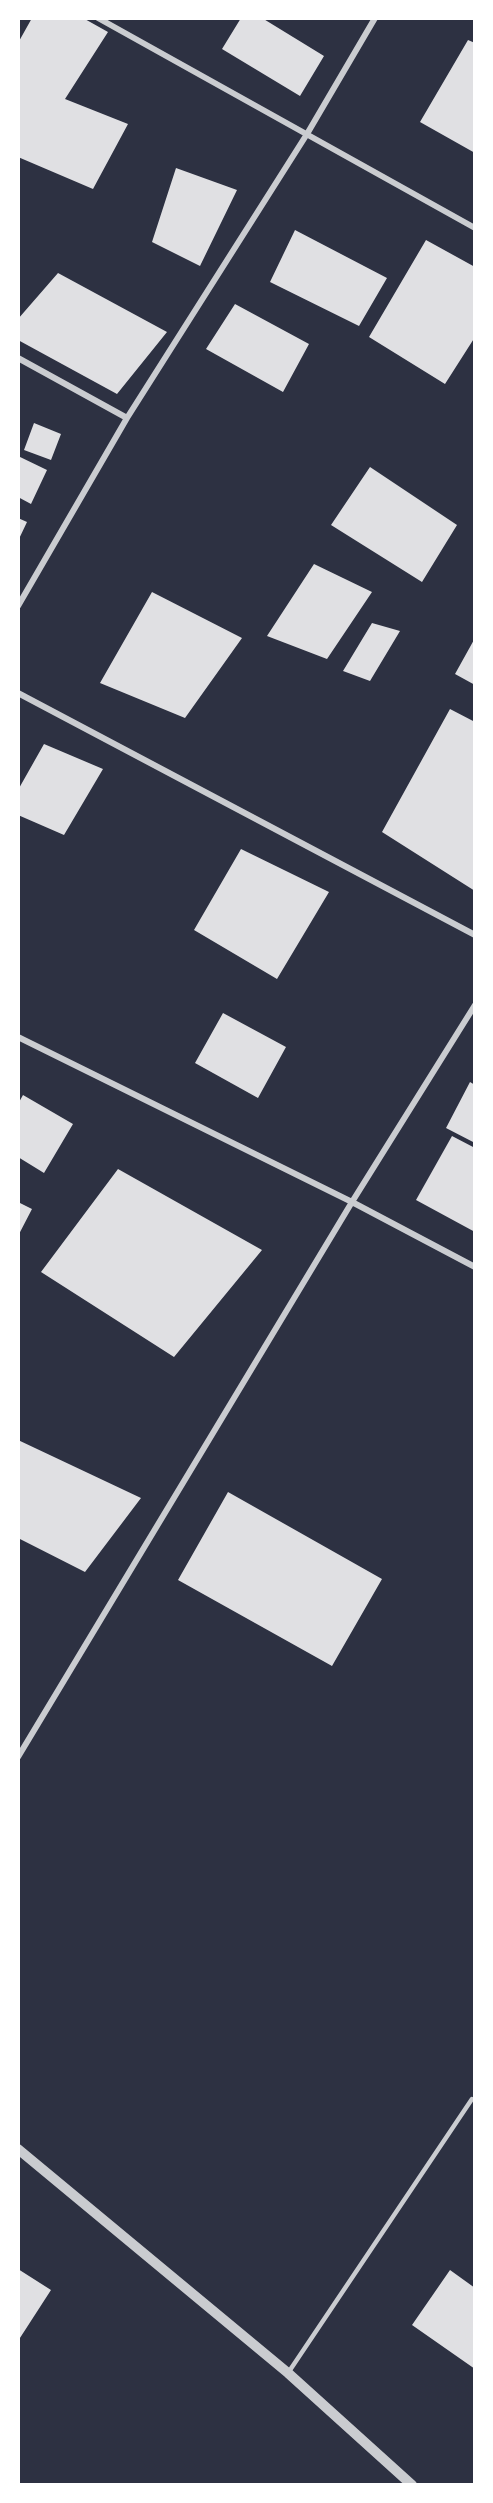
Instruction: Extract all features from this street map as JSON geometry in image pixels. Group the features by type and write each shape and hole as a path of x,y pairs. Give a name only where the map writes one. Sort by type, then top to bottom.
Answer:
{"street":[{"path":"98,18 475,228"},
{"path":"18,606 127,418 307,134 375,18"},
{"path":"18,358 127,418"},
{"path":"18,693 475,934"},
{"path":"18,1757 352,1202 475,1005"},
{"path":"18,1037 352,1202 475,1267"},
{"path":"18,2149 288,2373 412,2485"}],"lane":[{"path":"288,2373 472,2099"}],"building":[{"path":"32,18 83,18 108,32 65,99 128,124 93,189 18,157 18,43"},
{"path":"241,18 262,18 324,56 300,96 222,49"},
{"path":"468,40 475,43 475,153 420,122"},
{"path":"176,168 237,190 200,266 152,242"},
{"path":"295,230 387,278 359,326 270,282"},
{"path":"426,240 475,267 475,337 445,384 369,337"},
{"path":"58,273 167,332 117,394 18,340 18,319"},
{"path":"235,304 309,344 283,392 206,349"},
{"path":"34,423 61,434 51,460 24,450"},
{"path":"18,456 47,470 31,504 18,497"},
{"path":"370,467 457,525 422,582 331,525"},
{"path":"18,518 27,522 18,541"},
{"path":"314,564 372,592 327,659 267,636"},
{"path":"152,592 242,638 185,718 100,683"},
{"path":"372,623 400,631 370,681 343,671"},
{"path":"475,638 475,685 455,674"},
{"path":"450,709 475,722 475,891 382,832"},
{"path":"44,744 103,769 64,835 18,815 18,790"},
{"path":"241,849 329,892 277,979 194,930"},
{"path":"223,1013 286,1047 258,1098 195,1063"},
{"path":"470,1082 475,1085 475,1143 446,1128"},
{"path":"23,1095 73,1124 44,1173 18,1157 18,1104"},
{"path":"452,1136 475,1148 475,1232 416,1200"},
{"path":"118,1169 262,1250 174,1357 41,1272"},
{"path":"18,1202 32,1209 18,1236"},
{"path":"18,1440 141,1498 85,1572 18,1538"},
{"path":"228,1492 382,1579 332,1666 178,1580"},
{"path":"18,2269 51,2290 18,2341"},
{"path":"450,2270 475,2288 475,2369 412,2325"}]}
